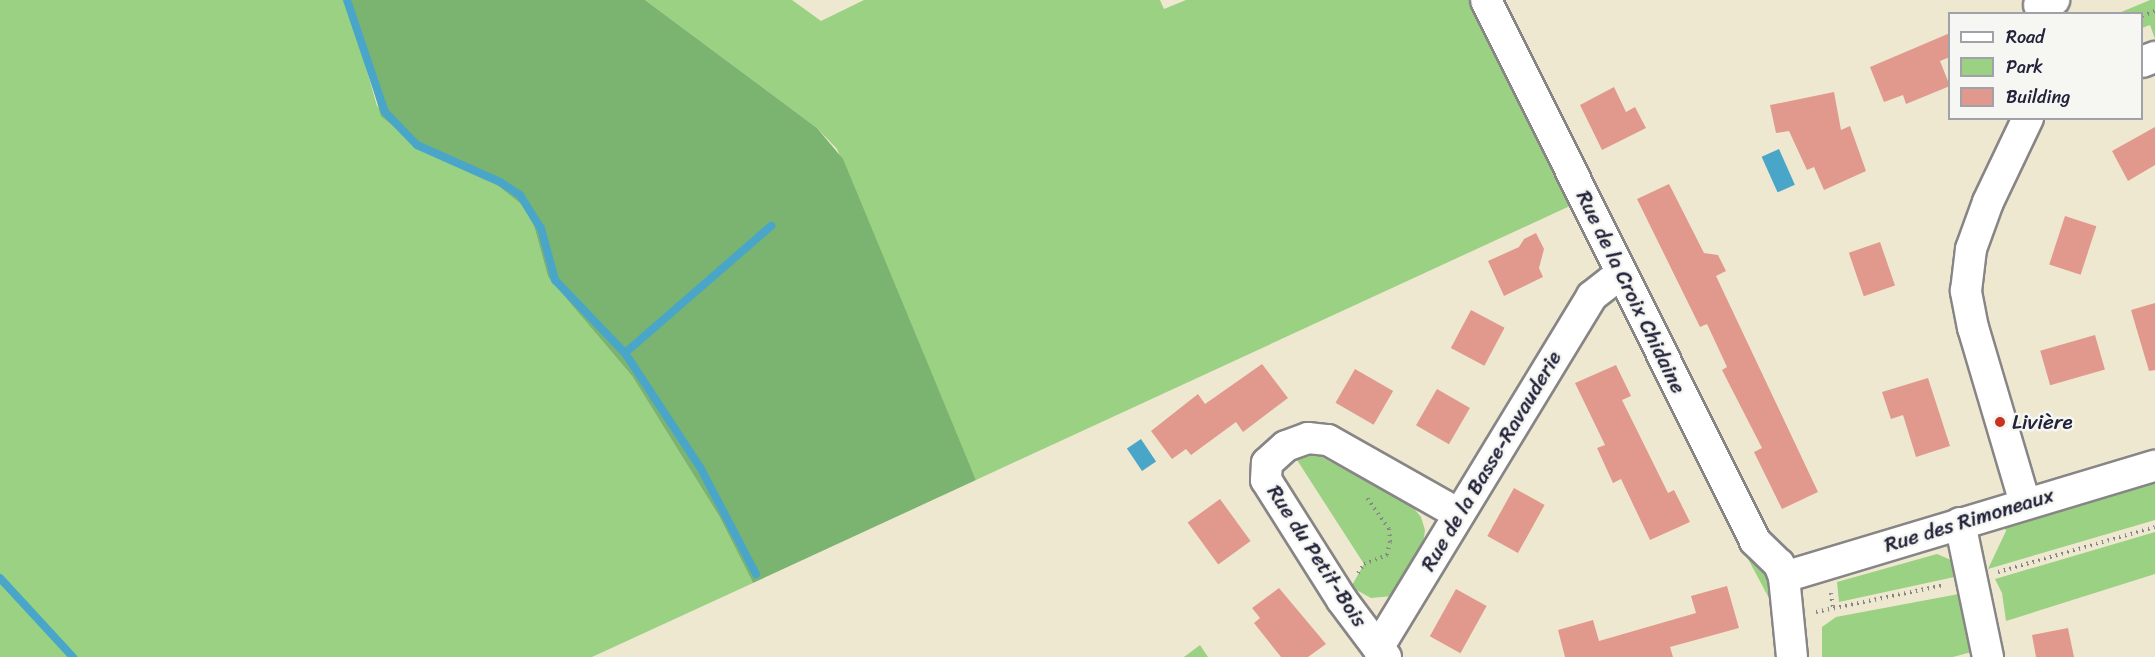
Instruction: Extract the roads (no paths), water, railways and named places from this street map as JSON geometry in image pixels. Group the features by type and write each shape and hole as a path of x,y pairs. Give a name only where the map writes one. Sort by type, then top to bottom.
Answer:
{"street":[{"name":"Rue de la Croix Chidaine","path":"1486,0 1755,541 1779,564 1784,577"},
{"path":"2025,503 1973,328 1966,291 1971,249 1988,202 2027,120"},
{"name":"Rue de la Basse-Ravauderie","path":"1382,653 1459,514 1592,296 1622,273"},
{"name":"Rue du Petit-Bois","path":"1382,653 1342,600 1266,480 1267,463 1286,446 1308,438 1328,440 1459,514"},
{"name":"Rue des Rimoneaux","path":"1784,577 2025,503 2155,466"},
{"path":"1960,524 1988,657"},
{"path":"1784,577 1792,657"}],"water":[{"path":"1779,149 1795,185 1778,192 1762,157"},
{"path":"1141,439 1156,461 1142,471 1127,449"}],"waterway":[{"path":"347,0 385,112 417,145 500,182 520,195 541,228 555,280 625,353 700,467 756,574"},
{"path":"625,353 771,226"},
{"path":"0,578 73,657"}],"place":[{"name":"Livière","path":"2000,422"}]}
